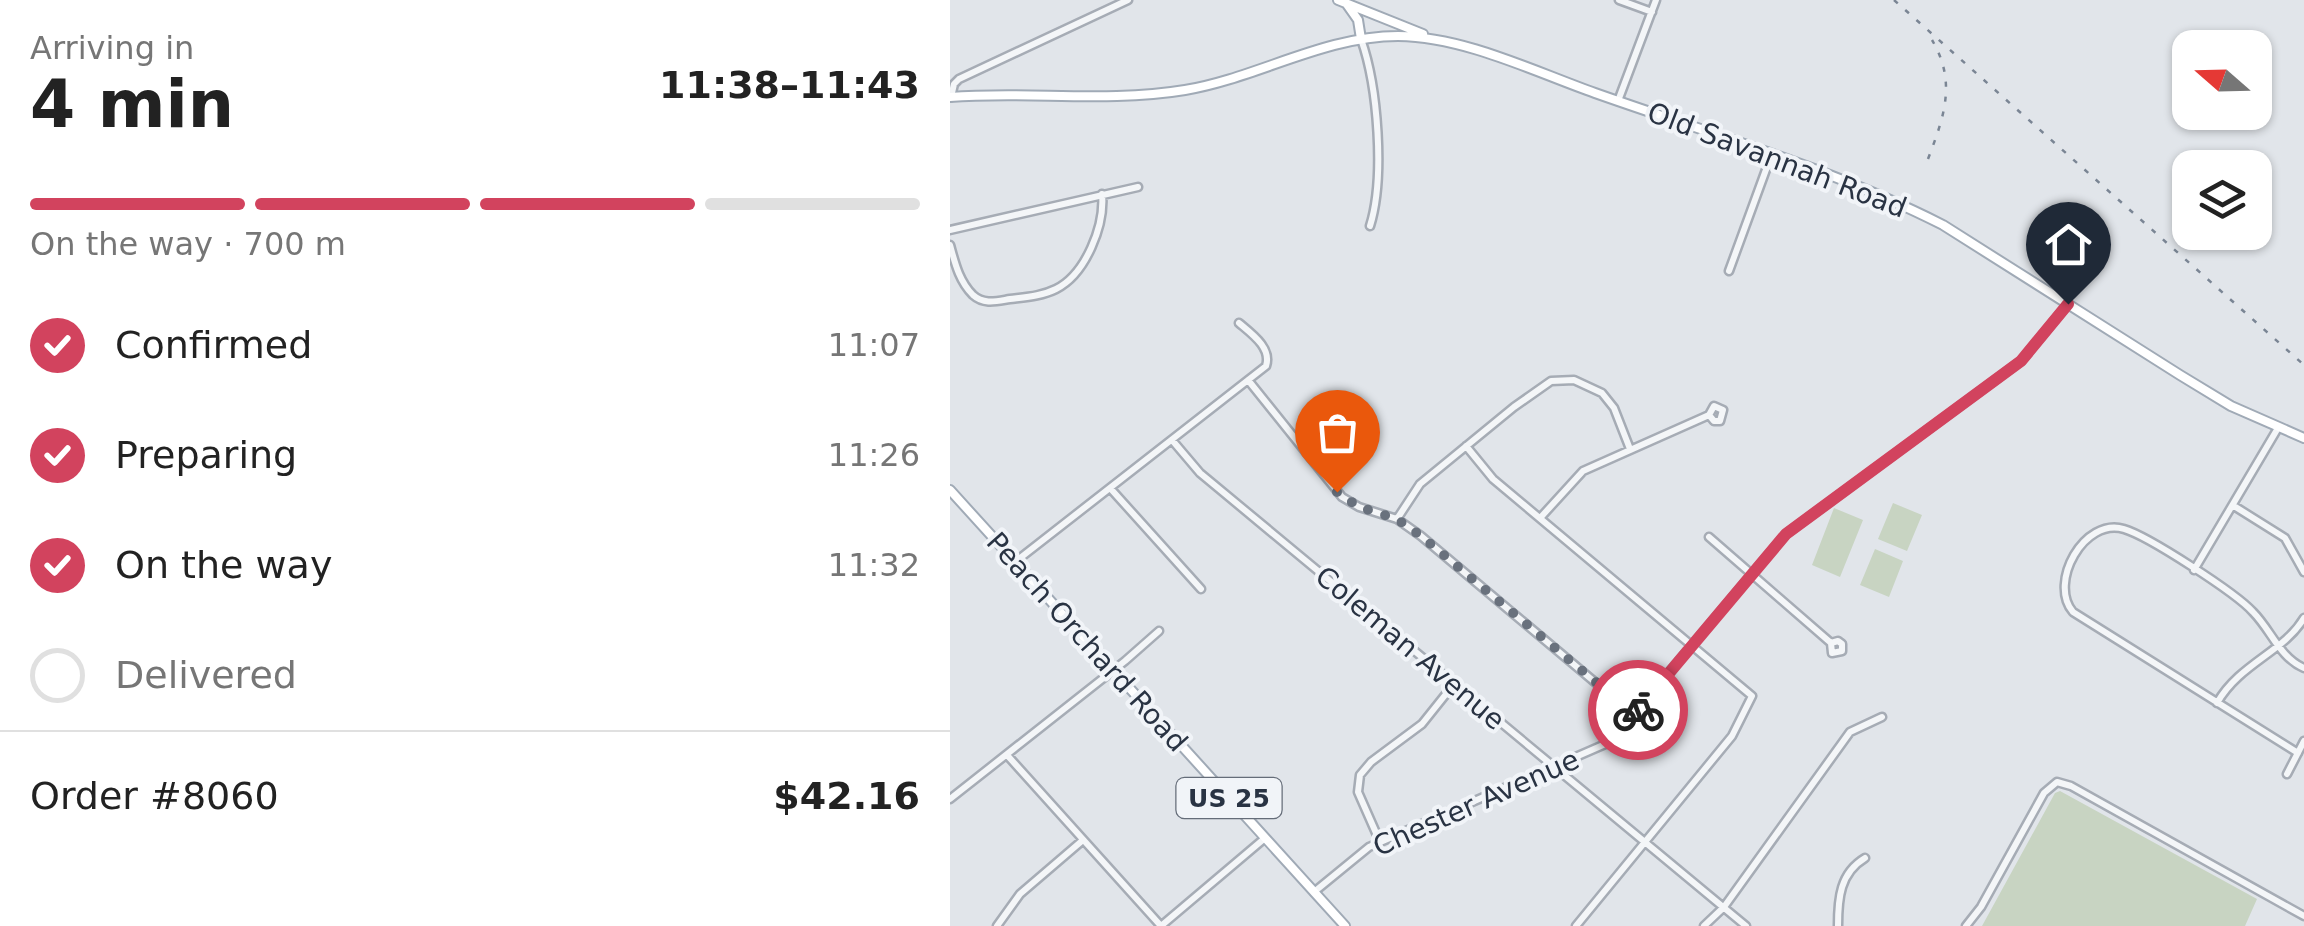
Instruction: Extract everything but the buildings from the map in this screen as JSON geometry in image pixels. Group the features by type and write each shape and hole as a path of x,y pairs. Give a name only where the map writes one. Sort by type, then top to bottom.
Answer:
{"main road":[{"path":"1342,2 1358,20 1361,39"},
{"path":"1342,2 1442,41"},
{"path":"951,97 1162,94 1221,83 1361,39 1407,36 1442,41"},
{"name":"Old Savannah Road","path":"1442,41 1870,191 1930,219 2180,376 2304,438"},
{"name":"Peach Orchard Road","path":"950,490 1346,926"}],"street":[{"path":"951,97 954,84 969,74 1128,0"},
{"path":"1619,0 1652,12"},
{"path":"1618,101 1656,0"},
{"path":"1361,39 1379,154 1378,196 1370,226"},
{"path":"1729,272 1771,156"},
{"path":"950,230 1138,187"},
{"path":"950,245 959,276 981,300 1051,292 1068,282 1082,261 1102,216 1102,194"},
{"name":"Chester Avenue","path":"1314,892 1357,855 1380,842 1603,747 1786,534 2021,361 2068,304"},
{"path":"1015,562 1266,366 1268,358 1262,345 1239,323"},
{"path":"1397,519 1416,488 1540,388 1560,379 1585,383 1602,393 1614,408 1630,449"},
{"path":"1248,380 1342,498 1397,519 1421,536 1634,714"},
{"path":"1540,517 1577,475 1709,415"},
{"path":"2194,570 2278,428"},
{"name":"Coleman Avenue","path":"1172,440 1200,473 1746,926"},
{"path":"1466,446 1493,478 1752,696 1732,736 1576,926"},
{"path":"1110,488 1201,589"},
{"path":"2234,506 2285,538 2294,547 2304,572"},
{"path":"2298,753 2079,617 2062,593 2067,570 2085,542 2108,528 2134,532 2250,608 2292,663 2304,668"},
{"path":"1709,537 1831,643"},
{"path":"2217,703 2236,676 2292,634 2304,618"},
{"path":"950,799 1159,631"},
{"path":"1380,842 1358,792 1360,775 1371,762 1422,724 1454,684"},
{"path":"1704,926 1724,907 1850,732 1882,717"},
{"path":"2287,774 2304,740"},
{"path":"1007,755 1161,926 1265,838"},
{"path":"1966,926 1981,907 2044,793 2057,782 2071,786 2304,916"},
{"path":"997,926 1020,894 1083,840"},
{"path":"1838,926 1838,899 1843,883 1852,866 1865,858"}],"green space":[{"path":"1893,503 1922,515 1907,551 1878,539"},
{"path":"1834,508 1863,520 1840,577 1812,565"},
{"path":"1875,549 1903,561 1889,597 1860,585"},
{"path":"2060,791 2257,899 2245,926 1982,926 2055,793"}],"railway":[{"path":"1894,0 2304,365"},
{"path":"1928,159 1943,114 1946,85 1940,55 1932,40"}],"way so far":[{"path":"1337,492 1359,507 1397,519 1421,536 1634,714 1638,710"}],"route":[{"path":"1638,710 1786,534 2021,361 2068,304"}]}
